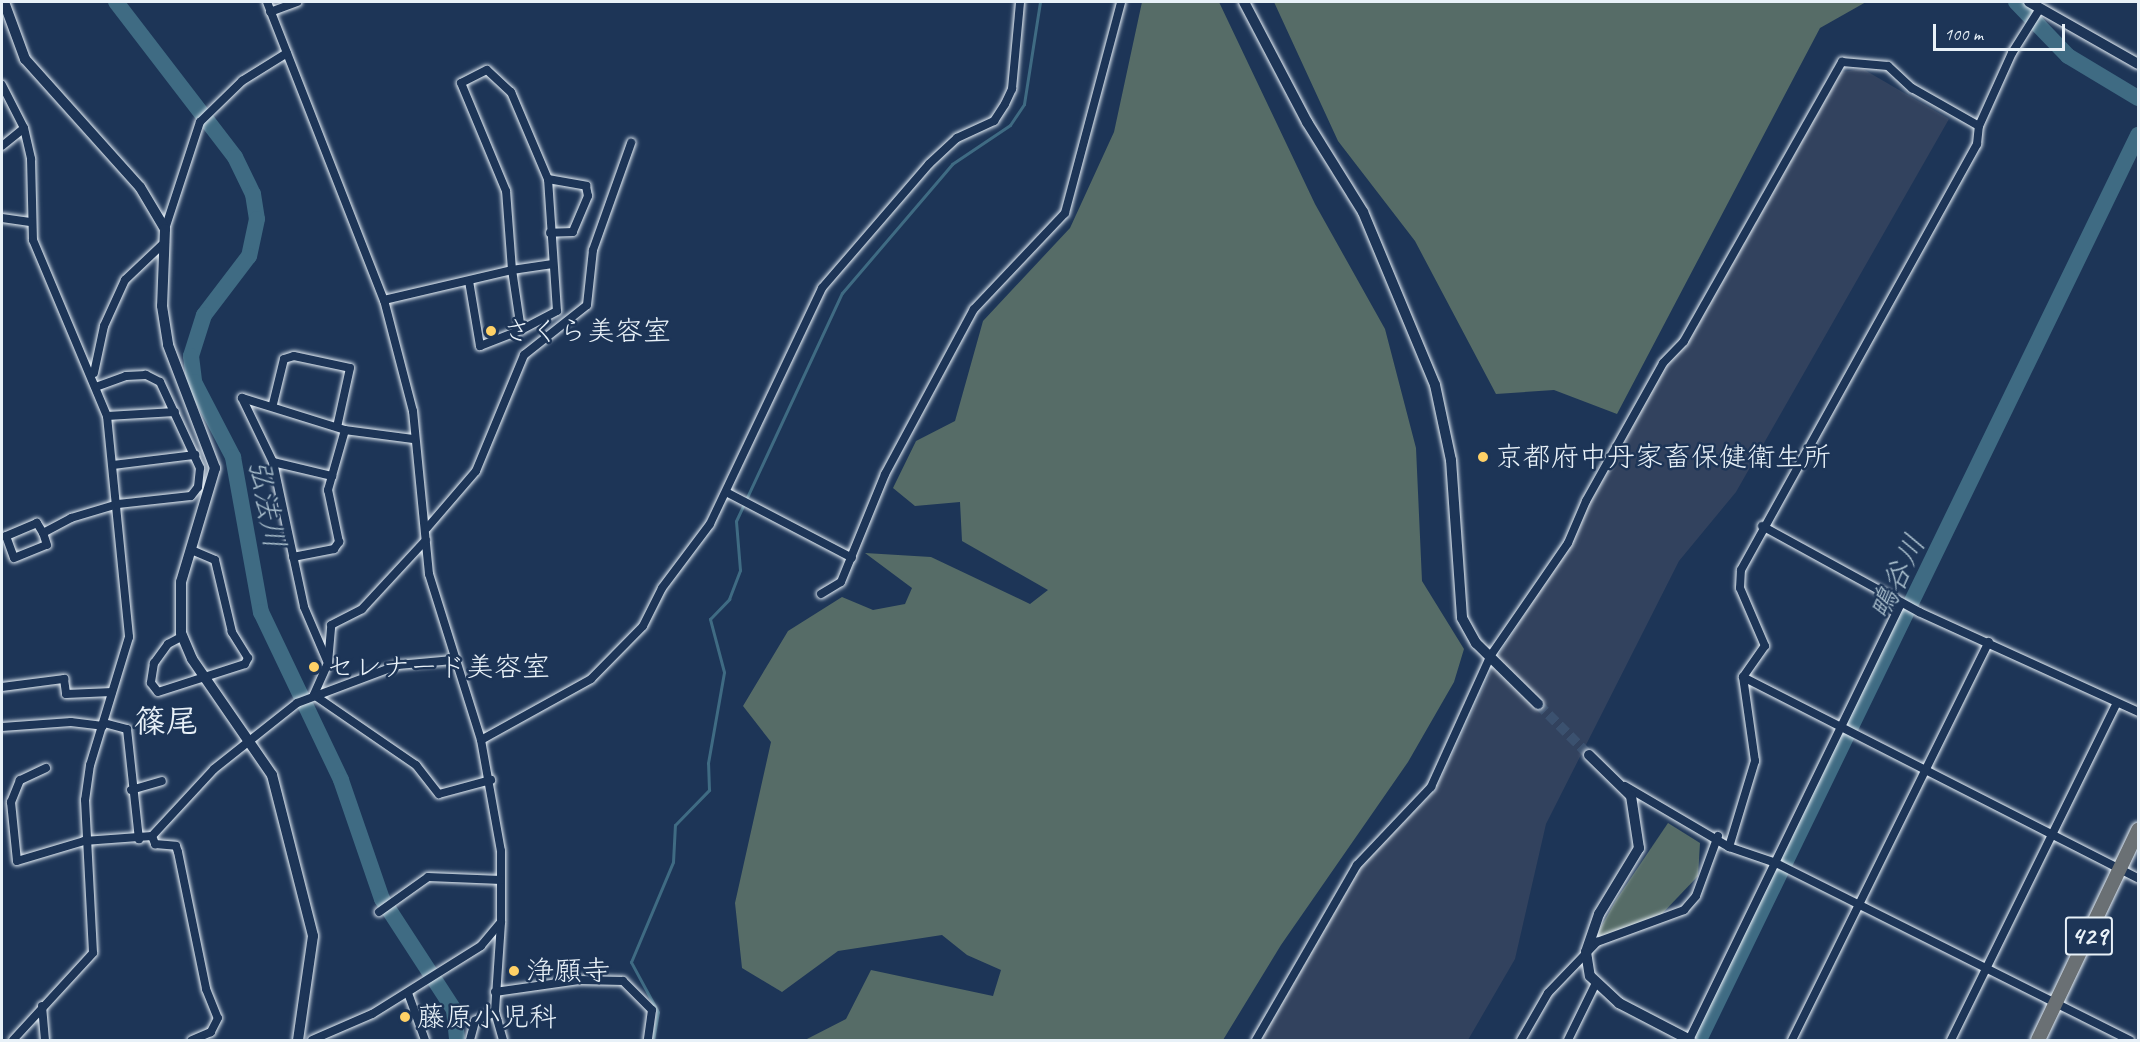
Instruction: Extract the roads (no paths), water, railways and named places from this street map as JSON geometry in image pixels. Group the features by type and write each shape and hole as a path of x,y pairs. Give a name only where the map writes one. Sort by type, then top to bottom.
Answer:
{"highway":[{"name":"429","path":"2038,1041 2139,830"}],"street":[{"path":"4,2 25,59 141,187 165,229"},
{"path":"267,2 384,300 413,411 413,439 427,528 429,574 453,660 481,740 491,780 501,880 501,922 495,1012 503,1041"},
{"path":"270,12 297,2"},
{"path":"481,740 591,680 623,652 726,492 822,288 929,164 957,138 994,121 1005,104 1020,2"},
{"path":"821,594 841,582 885,474 959,334 989,292 1065,213 1121,2"},
{"path":"1244,2 1307,122 1363,212 1435,385 1450,460 1462,618 1491,655 1538,704"},
{"path":"2029,2 2039,10 2139,64"},
{"path":"1730,848 1755,761 1743,677 1765,646 1740,588 1741,570 1762,526 1971,154 1979,126 2012,53 2039,10"},
{"path":"287,53 242,81 200,122 165,229 162,306 168,345 215,468 181,582 183,636 204,679 251,738 272,775 313,936 298,1041"},
{"path":"1256,1041 1357,865 1431,787 1491,655 1568,543 1586,501 1663,363 1684,341 1842,62 1888,66 1912,88 1979,126"},
{"path":"469,281 480,346 521,330 557,311 548,179 511,92 487,70 461,83 506,190 512,270 521,330"},
{"path":"2,85 24,128 31,159 33,240 93,374 107,416 118,504 129,637 90,765 84,842 93,953 42,1006 13,1041"},
{"path":"2,102 9,96"},
{"path":"2,146 24,128"},
{"path":"427,528 476,471 524,355 587,306 594,250 631,143"},
{"path":"548,179 586,186 588,196 573,232 550,233"},
{"path":"2,218 32,222"},
{"path":"93,374 104,326 125,280 165,242"},
{"path":"384,300 512,270 553,264"},
{"path":"273,404 284,359 294,356 350,368 333,476 328,490 339,542 334,549 293,557"},
{"path":"43,533 118,504 191,496 200,468 160,382 146,375 98,386"},
{"path":"328,663 304,607 273,462 242,398 273,404 341,428 413,439"},
{"path":"107,416 175,412"},
{"path":"113,465 195,455"},
{"path":"273,462 333,476"},
{"path":"726,492 852,558"},
{"path":"38,524 43,533 47,545 14,558 6,536 38,524"},
{"path":"1762,526 1901,603 1989,642 2116,705 2139,712"},
{"path":"311,696 328,663 331,625 362,609 426,540"},
{"path":"183,636 168,644 154,663 151,683 159,692 204,679 248,658 232,632 215,560 192,550"},
{"path":"1595,986 1690,1041 1901,603"},
{"path":"1792,1041 1989,642"},
{"path":"46,768 20,780 10,802 17,861 84,842 139,839 152,836 251,738 297,703 398,665 453,660"},
{"path":"1743,677 1839,730 2139,878"},
{"path":"2,687 64,679 66,694 112,692"},
{"path":"311,696 416,765 439,794 491,780"},
{"path":"1951,1041 2054,836 2116,705"},
{"path":"2,728 71,722 104,724 126,729 131,790 139,839"},
{"path":"1569,1041 1595,986 1586,952 1599,914 1639,848 1634,805 1618,782 1589,755"},
{"path":"131,790 162,781"},
{"path":"1618,782 1718,836 1730,848 1776,863 2130,1041"},
{"path":"152,836 155,844 176,846 206,989 218,1018 212,1032 192,1041"},
{"path":"1521,1041 1548,993 1586,952 1622,932 1684,910 1696,896 1718,836"},
{"path":"379,912 428,877 501,880"},
{"path":"312,1041 430,980 481,946 501,922"},
{"path":"495,992 579,980 623,981 652,1010 648,1041"},
{"path":"408,993 425,1041"},
{"path":"42,1006 45,1041"},
{"path":"470,1041 475,1021 495,1012"}],"waterway":[{"name":"弘法川","path":"116,2 235,157 253,194 257,219 249,256 204,315 191,356 194,382 233,457 261,612 341,780 382,899 454,1010 457,1040"},
{"path":"653,1040 658,1012 631,962 673,862 675,825 709,790 708,763 724,672 710,619 729,599 740,570 736,521 842,293 952,164 1010,125 1024,104 1040,2"},
{"name":"鴫谷川","path":"2016,2 2068,56 2138,98"},
{"name":"鴫谷川","path":"1699,1040 2138,135"}],"tunnel":[{"path":"1538,704 1589,755"}],"place":[{"name":"さくら美容室","path":"491,331"},
{"name":"京都府中丹家畜保健衛生所","path":"1483,457"},
{"name":"セレナード美容室","path":"314,667"},
{"name":"浄願寺","path":"514,971"},
{"name":"藤原小児科","path":"405,1017"}],"district":[{"name":"篠尾","path":"166,722"}]}
